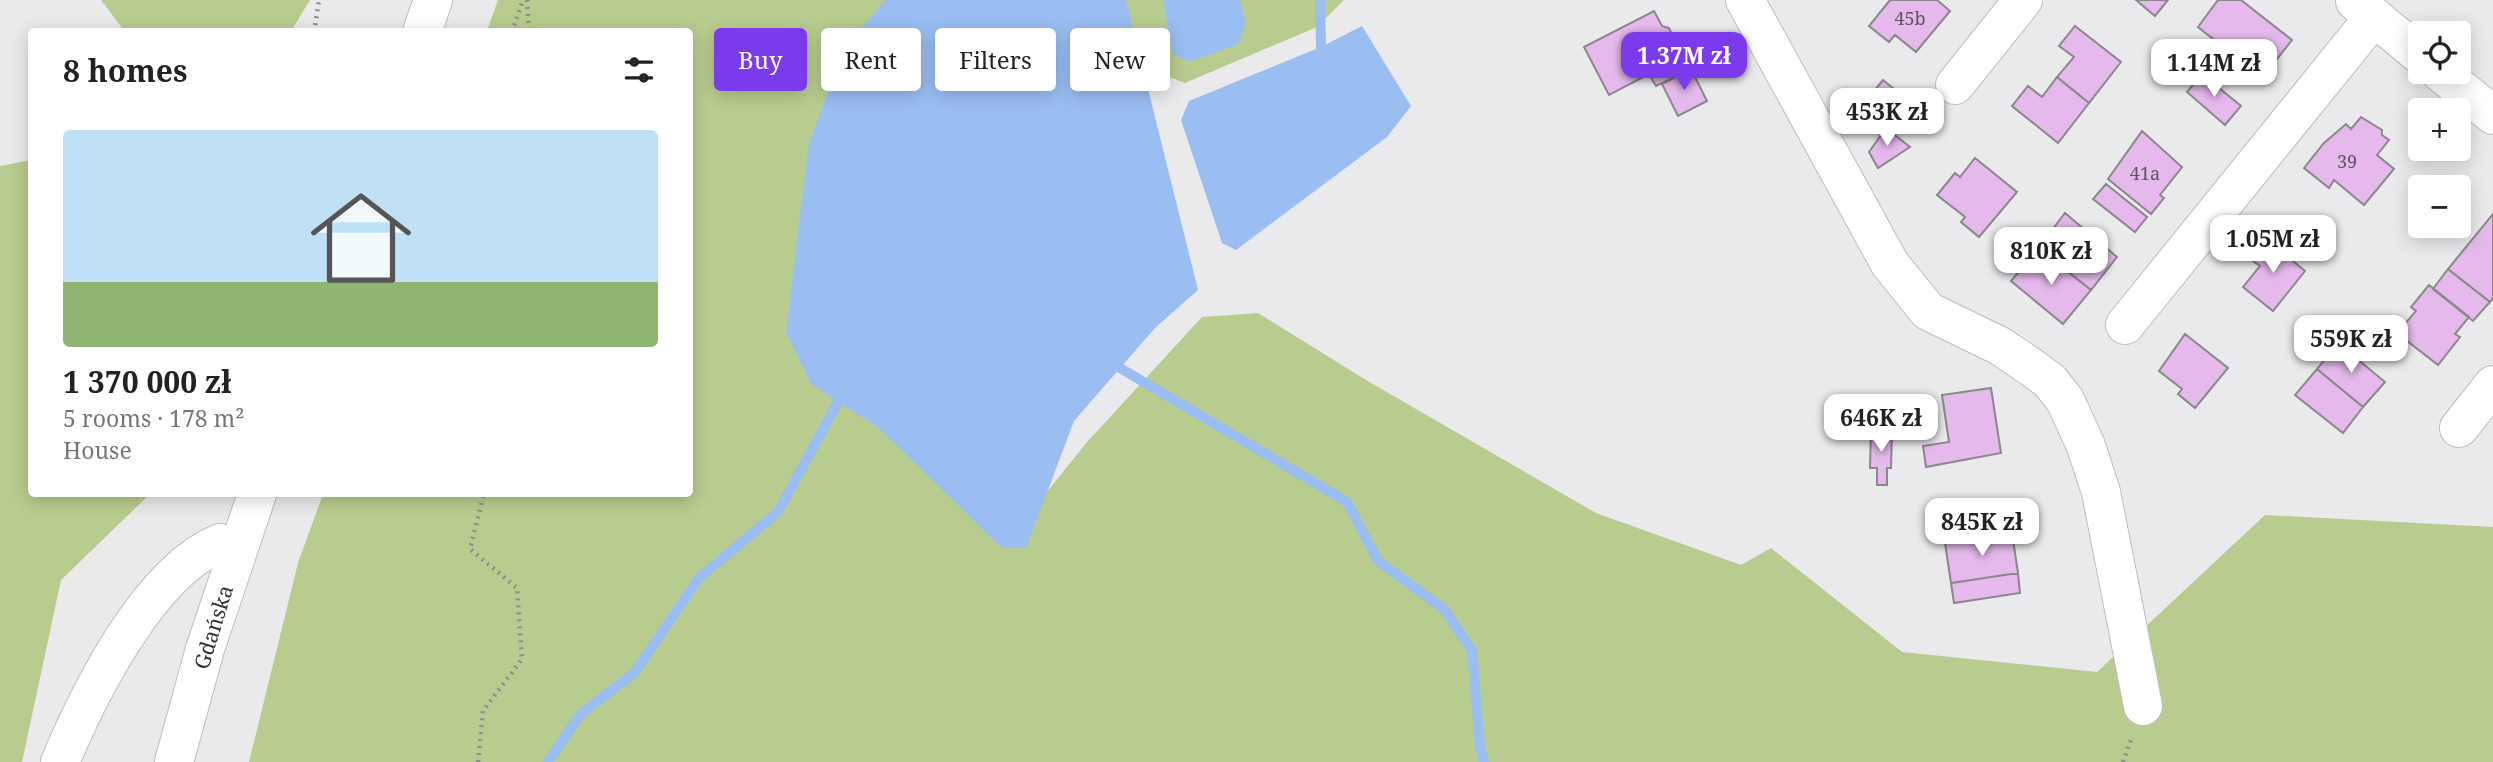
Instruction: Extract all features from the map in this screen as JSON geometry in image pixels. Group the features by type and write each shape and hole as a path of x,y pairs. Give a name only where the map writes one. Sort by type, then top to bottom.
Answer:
{"street":[{"path":"423,28 433,0"},
{"path":"1745,0 1890,264 1928,311 2021,360 2050,381 2065,400 2086,446 2101,492 2143,706"},
{"path":"1955,85 2023,0"},
{"path":"2125,325 2364,8 2408,45"},
{"path":"2456,84 2493,115"},
{"path":"2459,428 2493,385"},
{"name":"Gdańska","path":"174,762 205,649 256,497"},
{"path":"60,762 80,715 143,608 198,552 220,543 238,549"}],"path":[{"path":"315,28 319,0"},
{"path":"514,28 525,0"},
{"path":"525,0 528,28"},
{"path":"478,762 483,711 522,659 517,588 470,549 483,497"}],"green space":[{"path":"101,0 310,0 293,28 122,28"},
{"path":"498,0 895,0 903,28 821,28 821,91 920,91 1033,509 1088,441 1202,317 1258,313 1371,383 1596,513 1741,565 1771,548 1902,652 2097,672 2265,515 2493,527 2493,762 249,762 298,563 322,497 693,497 693,28 488,28"},
{"path":"1120,0 1344,0 1317,27 1185,83 1170,77 1170,28 1131,28"},
{"path":"28,161 28,497 147,497 61,580 22,762 0,762 0,166"}],"water":[{"path":"885,0 1126,0 1133,28 1070,28 1070,91 1149,91 1198,290 1155,328 1074,421 1026,548 1002,548 880,429 811,384 786,332 809,143 829,91 921,91 921,28 862,28"},
{"path":"1163,0 1240,0 1246,23 1239,44 1188,62 1173,54"},
{"path":"1362,26 1411,106 1387,137 1236,250 1222,243 1181,120 1189,101 1321,47"}],"building":[{"path":"1890,0 1937,0 1950,11 1916,52 1895,35 1889,42 1869,26"},
{"path":"2136,0 2168,0 2155,16"},
{"path":"2218,0 2241,0 2292,40 2262,78 2198,27"},
{"path":"1654,11 1662,26 1669,28 1672,35 1670,42 1680,71 1689,66 1691,69 1656,86 1649,74 1609,95 1584,47"},
{"path":"2075,26 2121,62 2089,103 2057,77 2074,57 2059,46"},
{"path":"1691,69 1707,101 1678,116 1662,84"},
{"path":"2202,74 2241,106 2225,125 2187,92"},
{"path":"2057,77 2089,103 2058,143 2012,106 2028,86 2042,97"},
{"path":"1883,80 1910,102 1887,128 1862,106"},
{"path":"2361,117 2382,130 2382,135 2389,140 2377,155 2394,169 2364,205 2334,180 2329,188 2304,168 2324,143 2346,124 2351,129"},
{"path":"1886,128 1910,147 1878,168 1869,152"},
{"path":"2142,131 2182,167 2160,195 2164,198 2151,214 2108,179"},
{"path":"1975,158 2017,192 1979,237 1961,222 1965,217 1937,195 1955,173 1960,177"},
{"path":"2106,184 2147,217 2135,232 2093,199"},
{"path":"2065,213 2117,257 2091,290 2043,252 2054,238 2049,234"},
{"path":"2493,214 2493,298 2490,302 2448,269"},
{"path":"2266,239 2305,271 2273,311 2243,287 2260,266 2250,259"},
{"path":"2043,252 2091,290 2063,324 2011,281 2028,260 2033,265"},
{"path":"2448,269 2490,302 2473,321 2433,289"},
{"path":"2429,285 2469,317 2455,334 2460,337 2438,365 2397,333 2416,311 2411,307"},
{"path":"2185,334 2228,368 2195,408 2178,394 2182,389 2159,371"},
{"path":"2338,343 2385,382 2363,407 2317,369"},
{"path":"2317,369 2363,407 2343,433 2295,395"},
{"path":"1991,388 2001,453 1926,467 1923,446 1949,442 1942,395"},
{"path":"1871,430 1892,430 1891,468 1887,468 1887,485 1877,485 1877,468 1870,468"},
{"path":"2012,533 2018,573 1951,583 1945,543"},
{"path":"2018,573 2020,593 1954,603 1951,583"}],"waterway":[{"path":"1320,0 1321,47"},
{"path":"1120,368 1347,502 1378,561 1444,609 1472,651 1480,747 1484,762"},
{"path":"548,762 580,715 635,672 699,578 778,512 838,402"}]}
